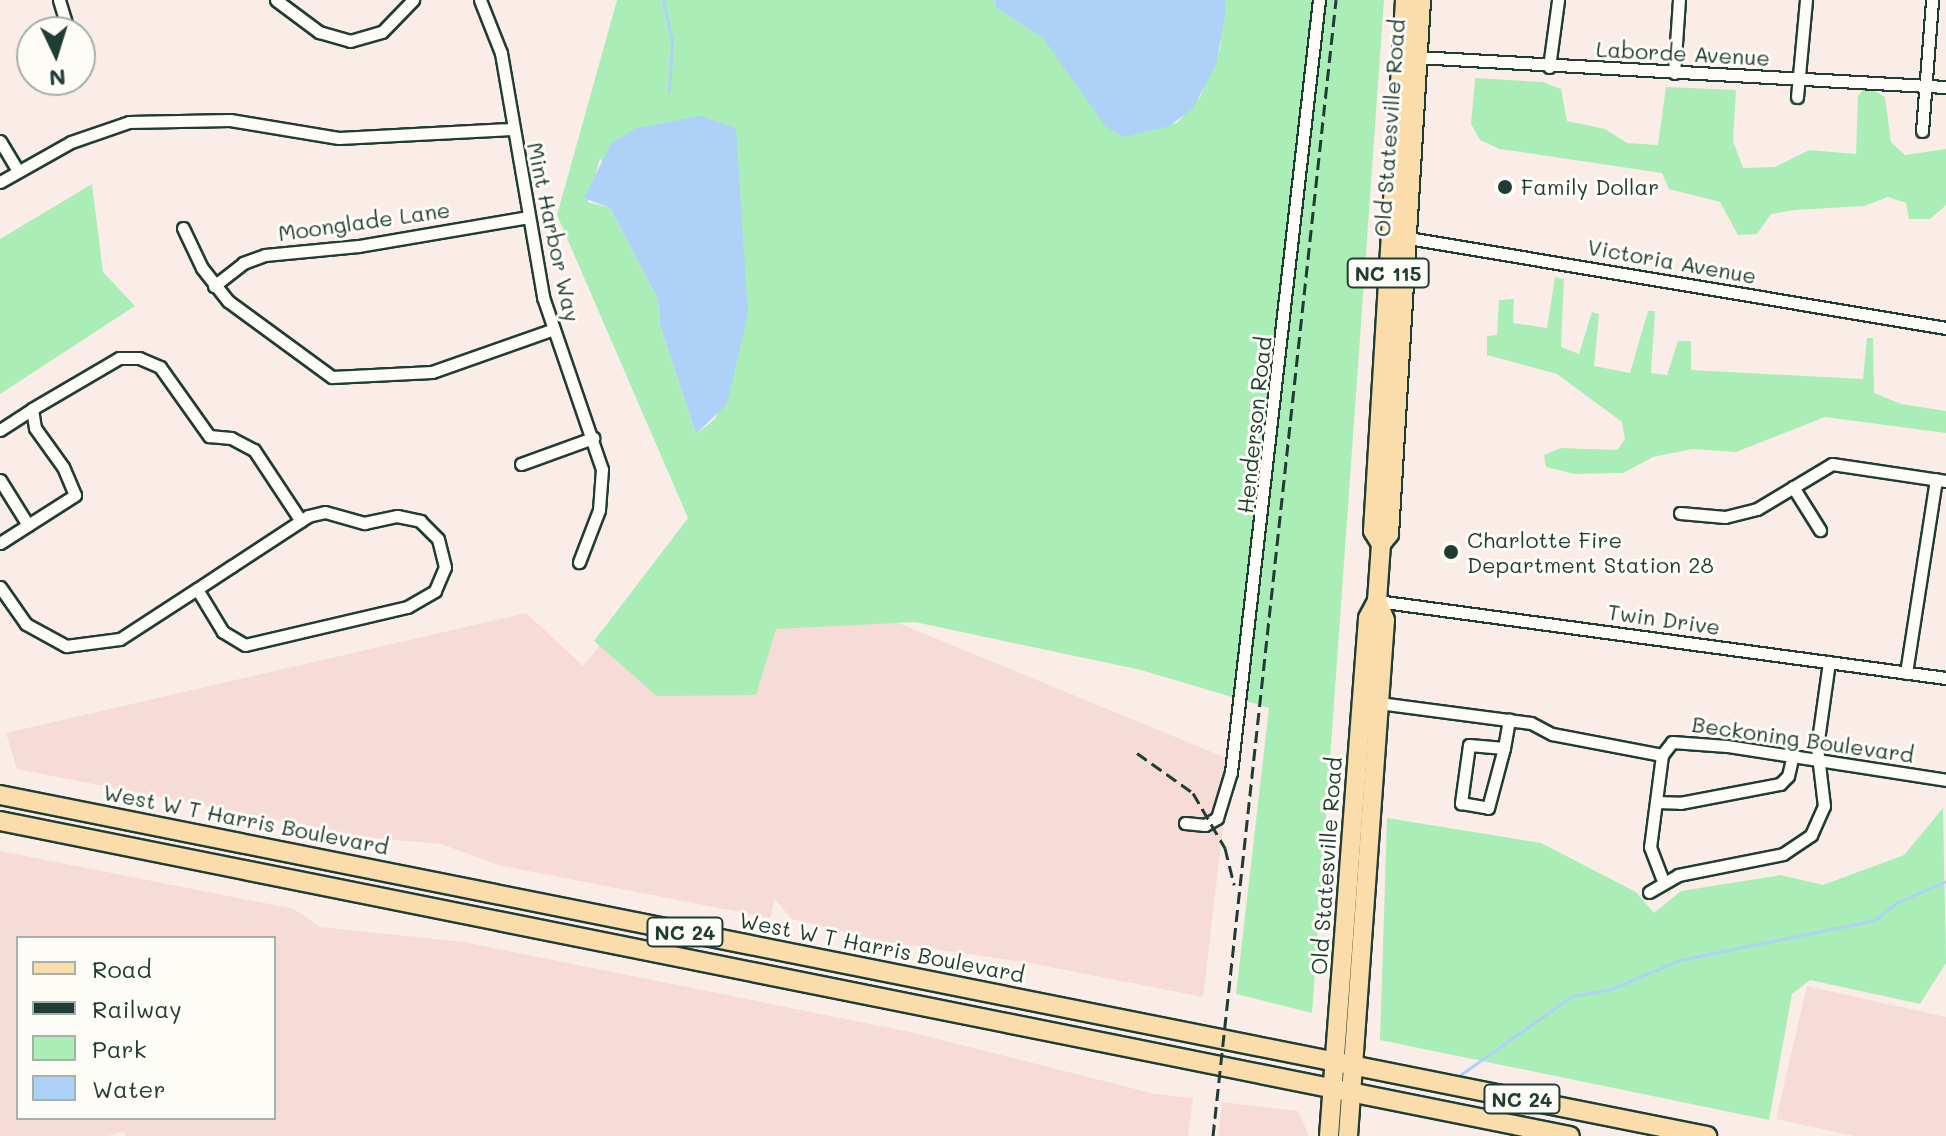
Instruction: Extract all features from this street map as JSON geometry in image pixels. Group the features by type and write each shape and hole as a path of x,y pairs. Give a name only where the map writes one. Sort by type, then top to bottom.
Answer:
{"main road":[{"name":"Old Statesville Road","path":"1348,1136 1353,1093 1346,1064 1368,618 1377,601 1381,544 1389,534 1405,0"},
{"name":"Old Statesville Road","path":"1398,236 1421,0"},
{"name":"Old Statesville Road","path":"1329,1136 1334,1089 1346,1064 1379,703 1385,620 1377,601"},
{"name":"West W T Harris Boulevard","path":"0,795 1707,1136"},
{"name":"NC 24","path":"0,821 1570,1136"},
{"path":"25,826 175,844 209,836"},
{"path":"194,860 200,853 218,851 342,872 395,873"}],"street":[{"path":"276,0 319,32 350,41 382,32 413,0"},
{"name":"Mint Harbor Way","path":"480,0 501,53 528,217 554,329 593,438 602,490 579,562"},
{"name":"Henderson Road","path":"1185,823 1205,825 1217,818 1231,772 1268,483 1319,0"},
{"path":"1549,67 1558,0"},
{"path":"1674,73 1679,0"},
{"path":"1797,97 1806,0"},
{"path":"1922,131 1932,0"},
{"name":"Laborde Avenue","path":"1417,57 1549,67 1946,87"},
{"path":"0,182 71,142 129,122 185,117 339,138 512,129"},
{"path":"0,141 18,171"},
{"name":"Moonglade Lane","path":"214,286 243,263 265,255 359,246 528,217"},
{"path":"183,228 214,286 311,367 339,379 432,372 554,329"},
{"name":"Victoria Avenue","path":"1398,236 1946,328"},
{"path":"0,430 119,358 139,358 160,367 209,436 231,438 254,450 301,521"},
{"path":"0,543 75,495 63,467 35,428 32,409"},
{"path":"521,464 593,438"},
{"path":"1680,513 1741,515 1832,464 1941,480 1906,673"},
{"path":"0,480 28,525"},
{"path":"1793,487 1820,530"},
{"path":"0,587 11,607 34,631 66,646 120,639 301,521 325,512 364,523 397,516 420,521 438,539 445,567 435,591 407,607 245,645 223,632 197,589"},
{"name":"Twin Drive","path":"1377,601 1946,678"},
{"path":"0,615 11,607"},
{"path":"1649,892 1663,881 1795,849 1811,835 1824,806 1819,761 1829,662"},
{"name":"Beckoning Boulevard","path":"1379,703 1531,723 1552,734 1662,755 1679,742 1946,780"},
{"path":"1504,748 1469,745 1461,803 1488,808 1504,748 1509,719"},
{"path":"1662,755 1650,847 1663,881"},
{"path":"1656,802 1680,803 1780,784 1788,776 1792,758"}],"shaded area":[{"path":"689,537 1231,760 1203,997 1030,963 885,942 792,919 775,899 770,918 498,865 441,844 364,837 17,769 6,733 526,613 583,666"},
{"path":"0,851 294,909 320,927 464,942 910,1032 1155,1094 1193,1098 1188,1136 126,1136 124,1131 108,1136 0,1136"},
{"path":"1807,986 1946,1017 1946,1136 1854,1136 1776,1119"},
{"path":"1222,1102 1298,1111 1309,1136 1218,1136"}],"green space":[{"path":"617,0 994,0 996,8 1043,38 1068,70 1150,129 1177,123 1200,97 1220,49 1225,0 1384,0 1312,1013 1236,994 1269,708 1141,670 915,622 776,629 756,695 657,696 594,641 688,518 557,215","holes":["600,158 736,349 737,361 715,419 696,434 660,325 658,299 610,208 588,202"]},
{"path":"1475,78 1543,82 1561,89 1567,121 1605,129 1627,143 1658,145 1666,87 1736,90 1733,141 1743,168 1775,167 1809,150 1856,154 1858,96 1866,86 1885,97 1891,142 1905,155 1946,149 1946,205 1930,219 1909,219 1906,203 1888,197 1864,206 1795,210 1771,214 1757,234 1738,235 1720,202 1669,189 1662,173 1500,149 1480,140 1471,124"},
{"path":"92,184 103,272 135,306 0,394 0,239"},
{"path":"1555,277 1564,279 1561,347 1579,354 1592,312 1599,314 1594,366 1630,373 1648,311 1655,311 1651,373 1667,375 1678,341 1691,341 1691,370 1863,379 1867,338 1873,338 1874,393 1901,404 1946,411 1946,433 1825,417 1736,452 1692,449 1653,457 1623,473 1574,474 1546,467 1544,455 1561,448 1617,450 1625,439 1622,422 1557,374 1487,355 1487,336 1497,335 1499,300 1514,299 1513,323 1547,328"},
{"path":"1943,808 1946,963 1920,1004 1810,980 1792,994 1769,1120 1380,1040 1387,818 1541,843 1636,892 1654,913 1681,891 1781,875 1823,885 1904,855"}],"water":[{"path":"994,0 1225,0 1226,11 1216,65 1193,108 1170,126 1124,137 1106,127 1043,38 996,8"},
{"path":"701,116 736,128 748,314 727,404 696,434 660,325 658,299 610,208 584,198 611,143 637,128"}],"waterway":[{"path":"663,0 672,41 669,90"},
{"path":"1460,1075 1572,996 1611,989 1680,960 1875,920 1896,903 1946,881"}],"railway":[{"path":"1213,1136 1336,0"},
{"path":"1137,753 1193,793 1225,848 1234,885"}],"place":[{"name":"Family Dollar","path":"1505,187"},
{"name":"Charlotte Fire Department Station 28","path":"1451,552"}]}
